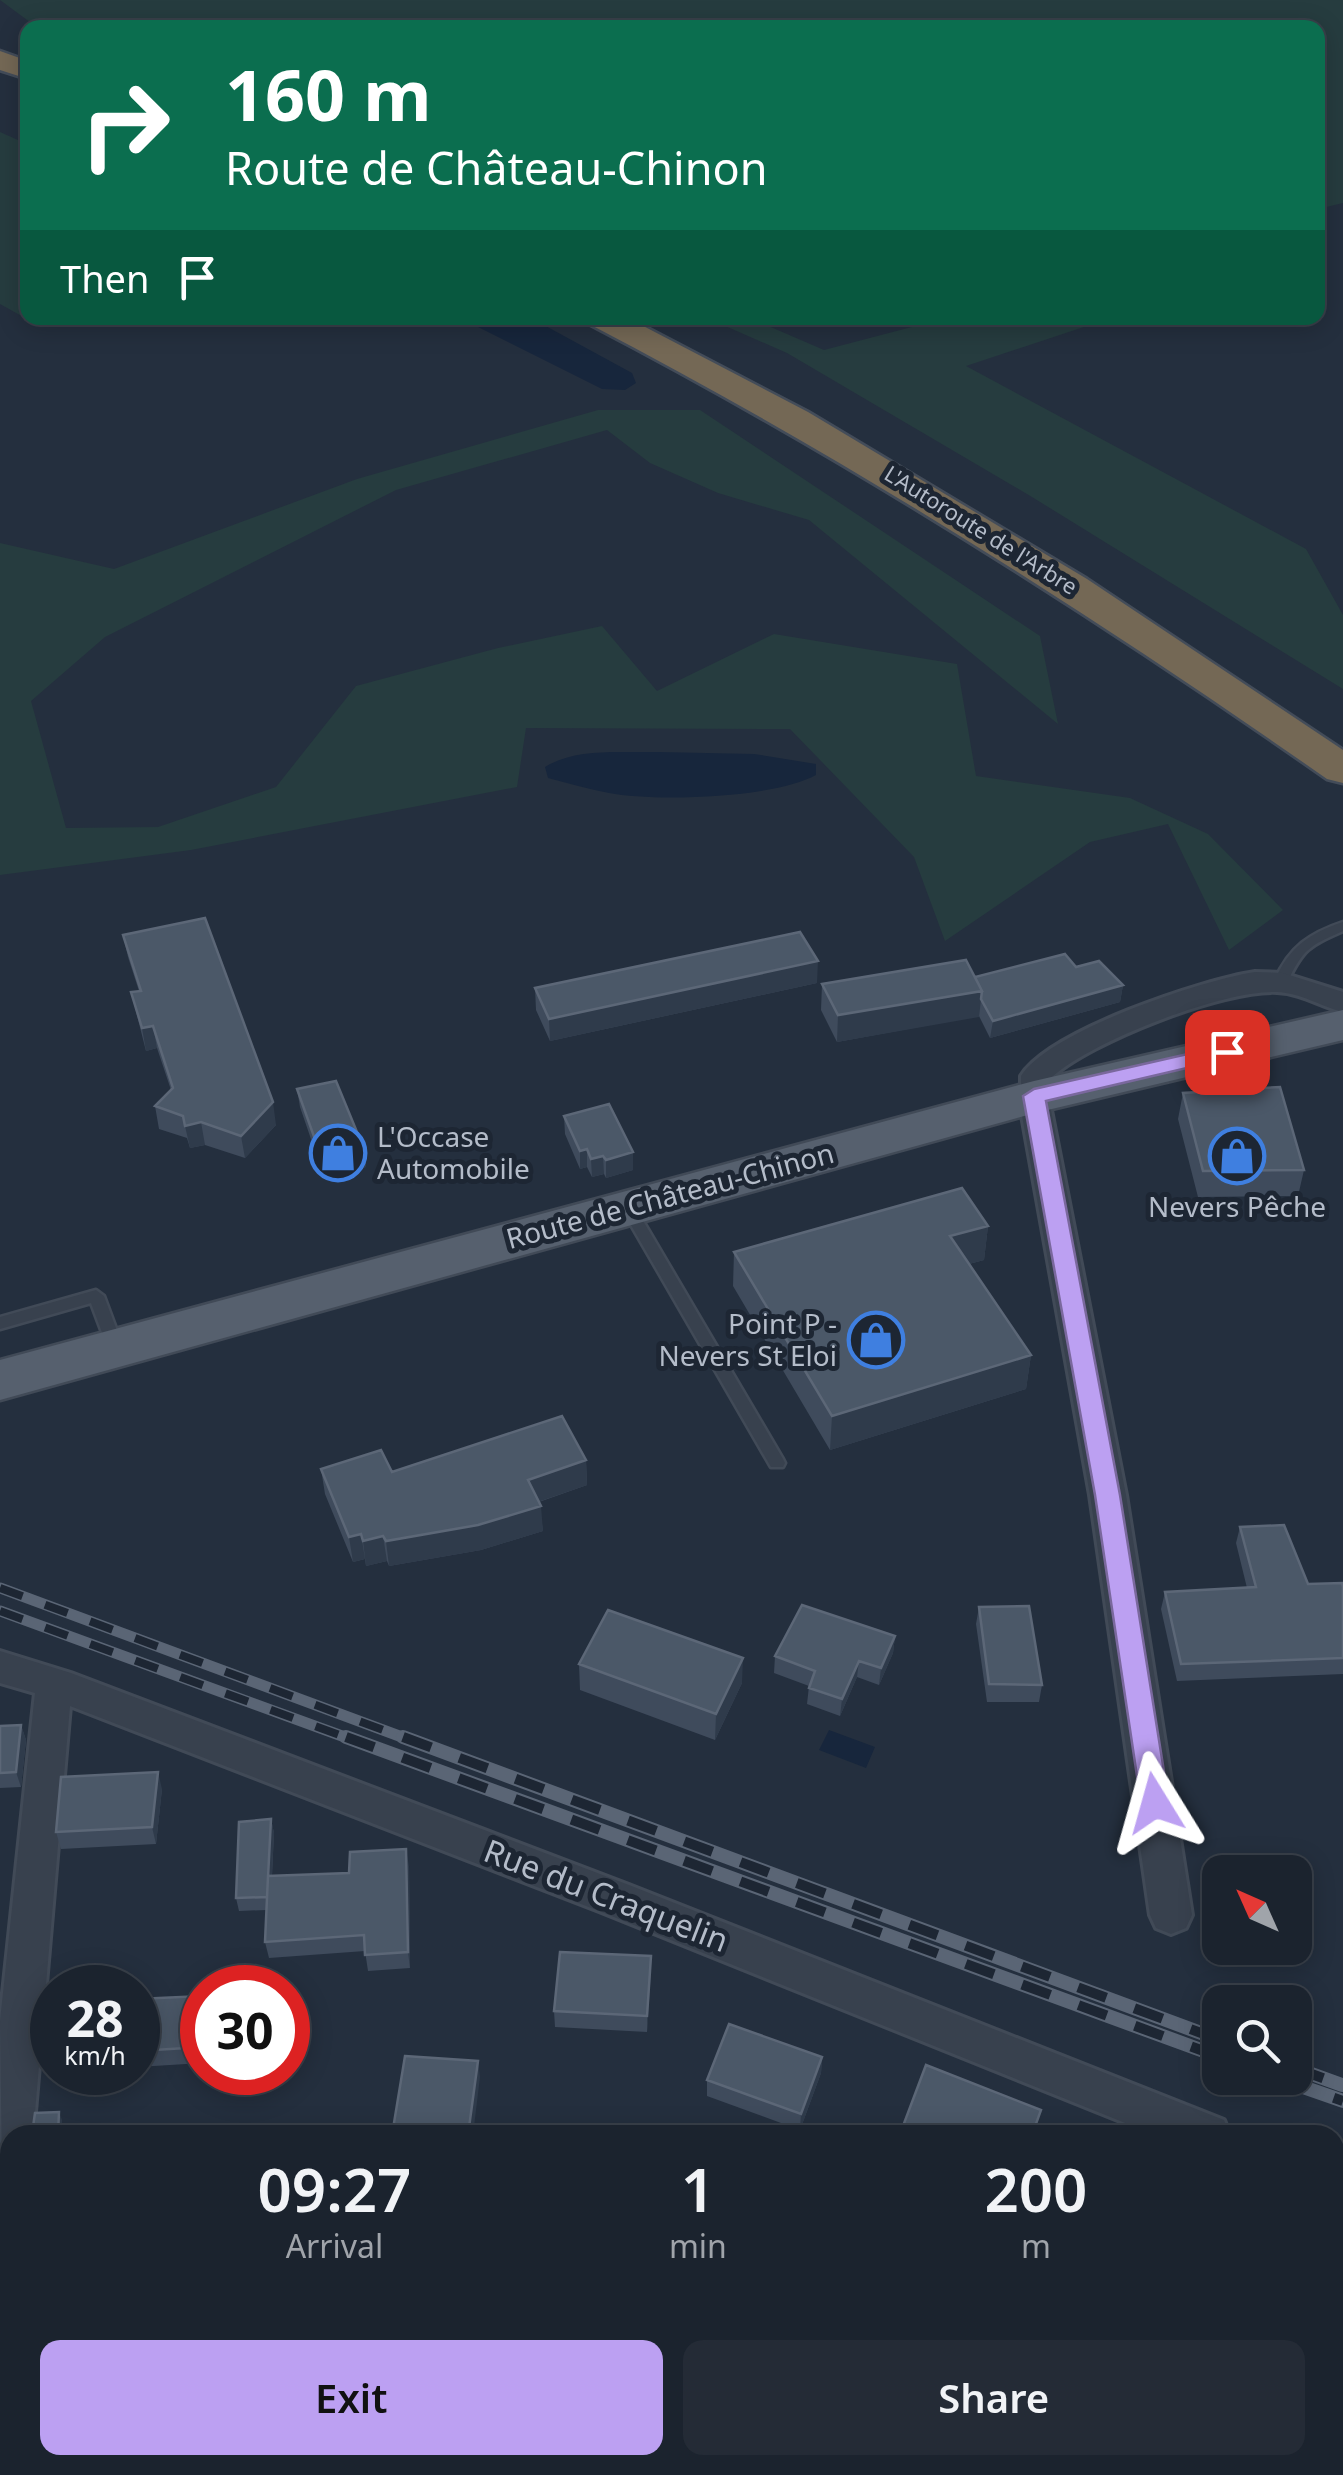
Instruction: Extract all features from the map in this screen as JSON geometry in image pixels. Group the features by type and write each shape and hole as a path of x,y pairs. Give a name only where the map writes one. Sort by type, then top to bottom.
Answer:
{"highway":[{"name":"L'Autoroute de l'Arbre","path":"615,325 839,444 991,534 1180,656 1343,770"},
{"name":"L'Autoroute de l'Arbre","path":"664,325 858,425 963,487 1107,576 1343,736"}],"main road":[{"name":"Route de Château-Chinon","path":"0,1380 1034,1096 1343,1025"}],"street":[{"path":"1171,1914 1108,1495 1034,1096 1036,1076 1060,1056 1207,989 1242,981 1282,980 1318,989 1343,1003"},
{"name":"Rue du Craquelin","path":"0,1667 57,1684 596,1891 1183,2125"},
{"path":"12,2125 50,1710 57,1684"}],"lane":[{"path":"1282,980 1290,956 1310,941 1343,926"},
{"path":"626,1206 776,1463"},
{"path":"0,1323 96,1296 115,1347"}],"green space":[{"path":"0,0 1343,0 1343,203 1325,207 1325,20 27,20"},
{"path":"0,132 20,141 20,315 0,304"},
{"path":"723,325 766,325 824,350 919,325 1090,325 966,366 1306,549 1343,615 1343,689 1032,497 787,353"},
{"path":"598,410 700,410 1040,636 1058,724 809,520 718,493 650,463 607,430 396,490 105,637 31,701 66,828 158,827 276,787 356,686 498,648 602,626 657,691 774,634 957,664 976,776 1130,798 1208,834 1283,910 1229,950 1168,824 1090,842 945,941 914,857 790,729 526,728 517,787 191,850 0,875 0,543 114,569 357,479"}],"water":[{"path":"474,325 544,325 632,373 636,383 625,390 602,389"},
{"path":"615,752 754,754 816,764 816,775 797,783 745,793 655,797 609,793 548,778 545,767 571,756"},
{"path":"829,1730 875,1747 866,1768 819,1750"}],"building":[{"path":"205,918 273,1102 241,1136 201,1122 185,1126 183,1116 155,1106 173,1088 153,1026 142,1028 131,992 141,991 123,935"},
{"path":"800,932 818,961 549,1019 535,988"},
{"path":"1065,954 1076,967 1099,961 1123,985 993,1021 975,977"},
{"path":"966,960 982,991 838,1015 822,984"},
{"path":"336,1081 364,1149 322,1159 297,1089"},
{"path":"1280,1087 1304,1170 1203,1171 1183,1093"},
{"path":"609,1104 633,1152 606,1160 603,1156 591,1159 587,1149 580,1151 564,1116"},
{"path":"962,1188 988,1226 950,1236 1031,1355 832,1416 734,1252"},
{"path":"562,1416 586,1460 528,1480 541,1506 478,1525 386,1541 383,1536 363,1541 361,1534 349,1537 321,1469 381,1450 392,1472"},
{"path":"1284,1525 1308,1584 1342,1583 1343,1658 1181,1664 1165,1592 1256,1587 1240,1527"},
{"path":"802,1605 895,1636 881,1668 859,1661 842,1699 809,1688 815,1671 775,1656"},
{"path":"1029,1606 1042,1685 989,1684 979,1607"},
{"path":"608,1610 743,1658 716,1714 579,1664"},
{"path":"21,1725 16,1772 0,1773 0,1726"},
{"path":"158,1772 152,1827 56,1832 61,1777"},
{"path":"271,1819 267,1897 236,1898 239,1822"},
{"path":"406,1849 408,1952 365,1955 364,1935 265,1942 268,1876 349,1873 350,1852"},
{"path":"560,1952 651,1956 647,2016 554,2011"},
{"path":"180,1997 180,2048 160,2050 160,1998"},
{"path":"729,2024 822,2057 801,2114 707,2080"},
{"path":"405,2056 478,2061 469,2125 394,2125"},
{"path":"926,2065 1041,2110 1036,2125 903,2125"},
{"path":"59,2112 58,2125 33,2125 35,2113"}],"railway":[{"path":"0,1588 410,1740"},
{"path":"0,1611 353,1740"},
{"path":"346,1737 1202,2050"},
{"path":"403,1737 1202,2033"},
{"path":"1312,2074 1342,2085"},
{"path":"1312,2090 1343,2101"}],"place":[{"name":"L'Occase Automobile","path":"338,1153"},
{"name":"Nevers Pêche","path":"1237,1156"},
{"name":"Point P - Nevers St Eloi","path":"876,1340"}],"route":[{"path":"1155,1803 1108,1495 1034,1096 1227,1052"}]}
